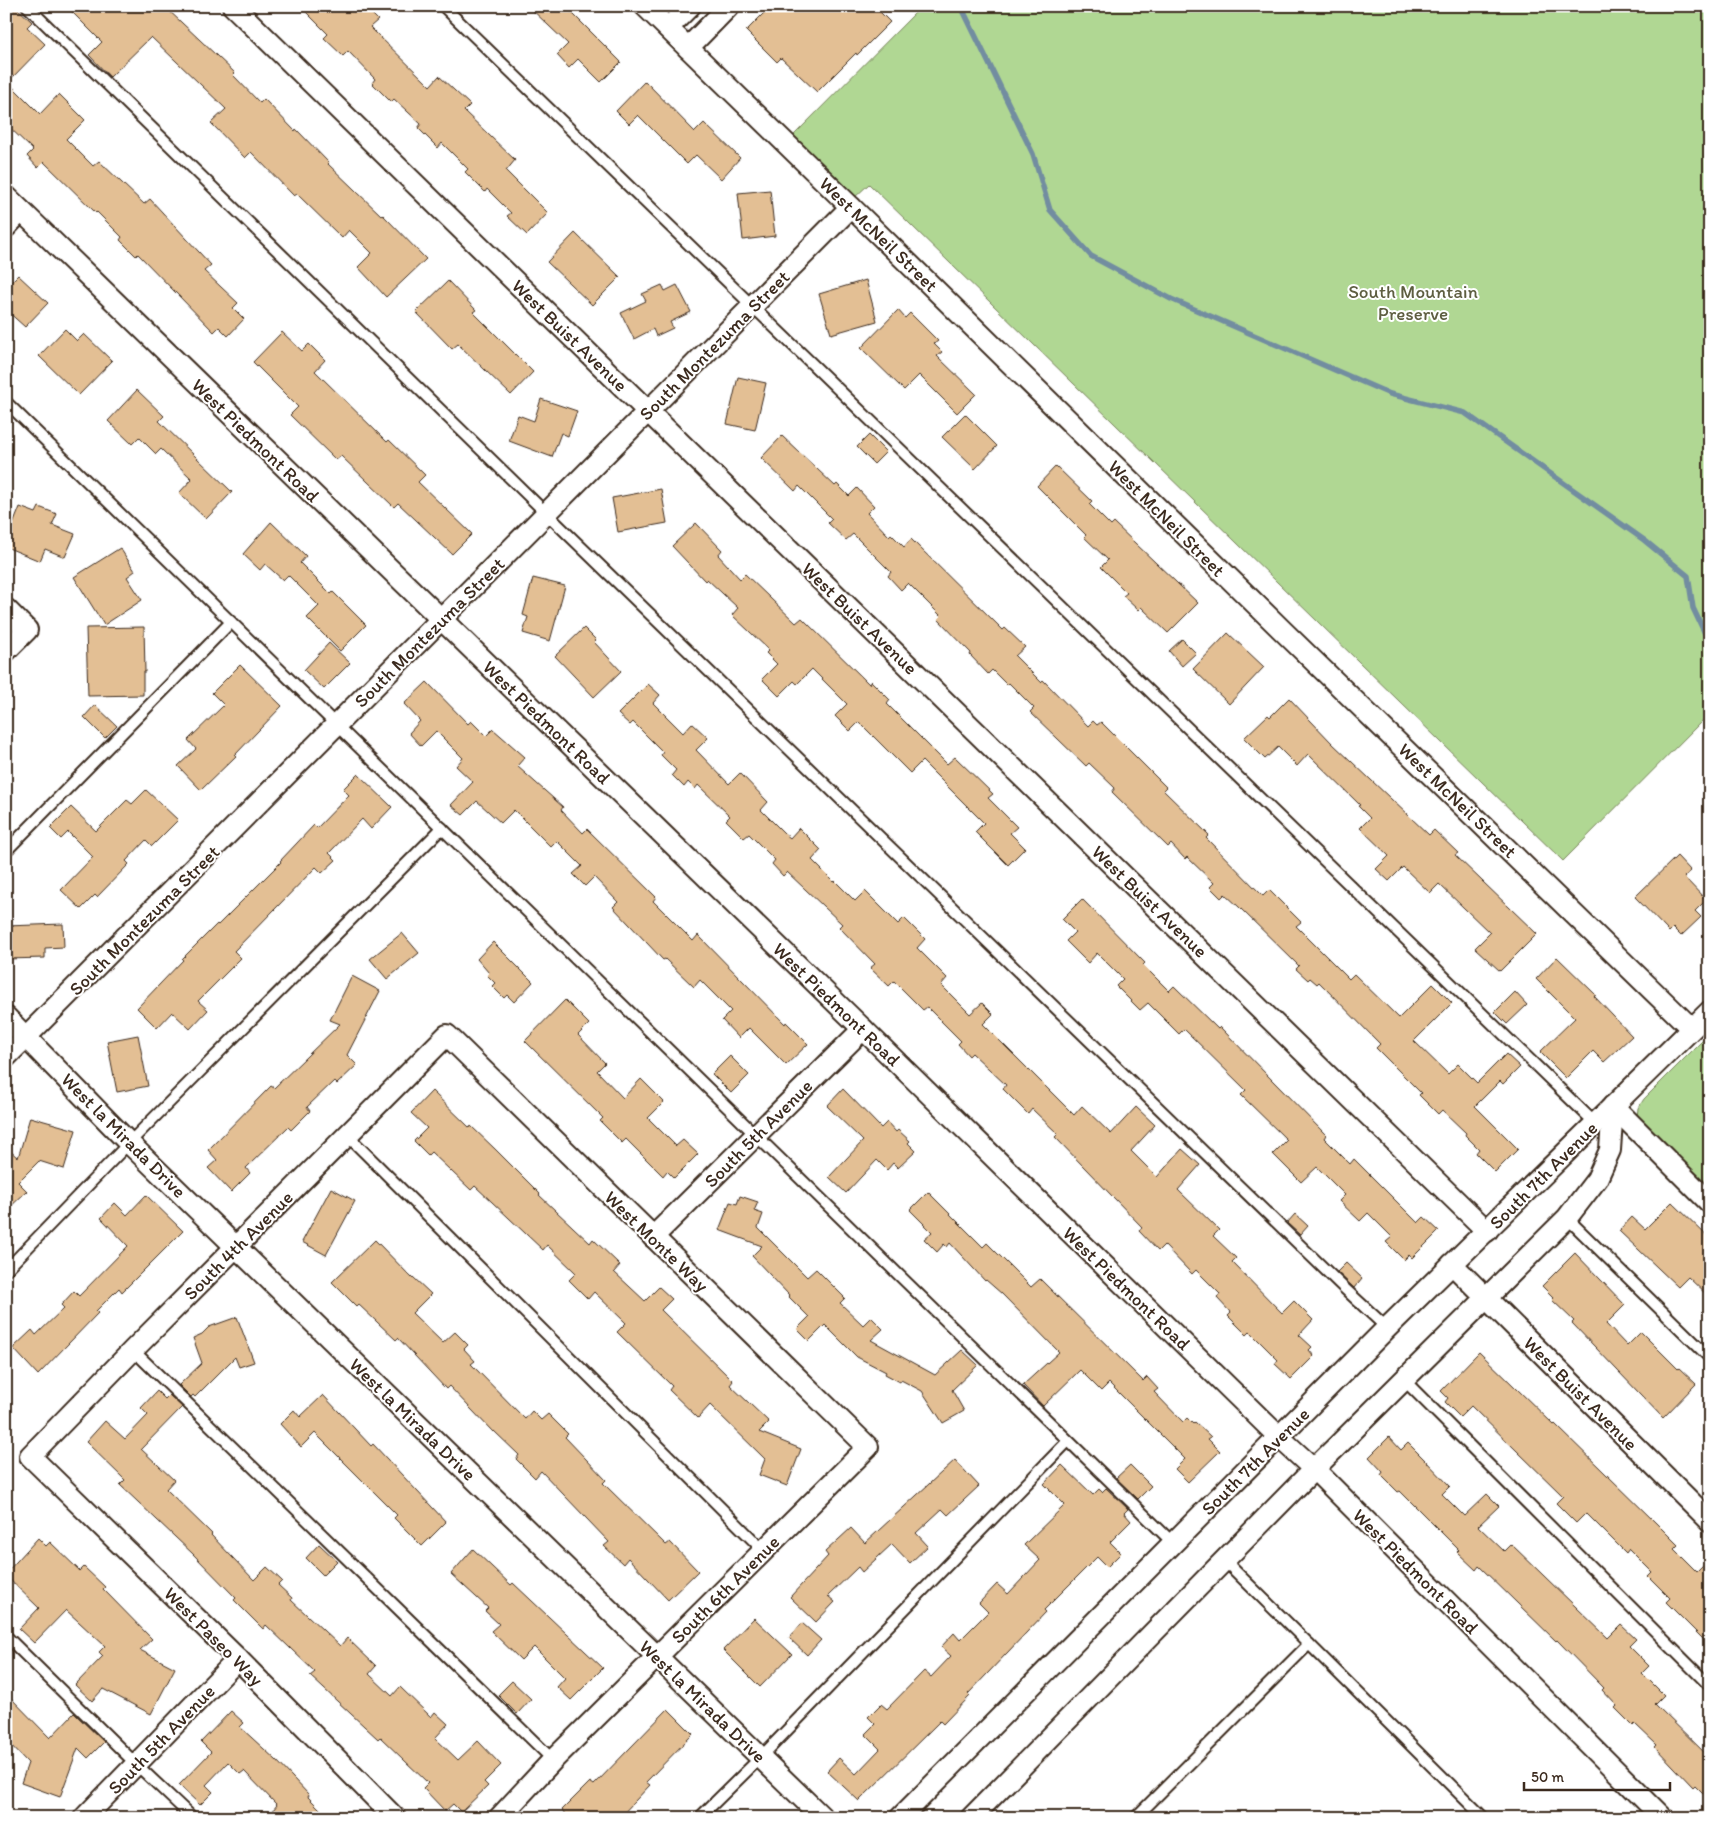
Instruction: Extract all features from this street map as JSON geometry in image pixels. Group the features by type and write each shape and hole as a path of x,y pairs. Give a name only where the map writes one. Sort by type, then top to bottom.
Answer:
{"street":[{"name":"West Buist Avenue","path":"233,6 1487,1230"},
{"name":"West McNeil Street","path":"645,6 852,206 1296,644 1691,1028"},
{"path":"668,28 690,6"},
{"path":"688,48 729,6"},
{"name":"West Piedmont Road","path":"6,196 1314,1469 1663,1818"},
{"name":"South Montezuma Street","path":"6,1057 852,206"},
{"path":"6,226 22,211"},
{"path":"6,609 27,630 6,651"},
{"name":"South 7th Avenue","path":"900,1818 1387,1328 1710,1011"},
{"name":"West la Mirada Drive","path":"6,1017 129,1143 823,1818"},
{"name":"South 5th Avenue","path":"653,1237 863,1029"},
{"name":"South 4th Avenue","path":"30,1456 447,1035"},
{"name":"West Monte Way","path":"447,1035 868,1447"},
{"path":"1613,1106 1710,1203"},
{"name":"South 7th Avenue","path":"971,1818 1314,1469 1567,1218 1597,1179 1610,1150 1613,1106"},
{"name":"West Buist Avenue","path":"1452,1264 1710,1521"},
{"name":"South 6th Avenue","path":"499,1818 553,1760 868,1447"},
{"name":"West Paseo Way","path":"30,1456 238,1659 396,1818"},
{"name":"South 5th Avenue","path":"84,1818 238,1659"}],"lane":[{"path":"27,6 547,514 1387,1328"},
{"path":"443,6 1595,1123"},
{"path":"6,402 1173,1543"},
{"path":"6,851 231,622"},
{"path":"6,1270 129,1143 442,828"},
{"path":"347,1135 764,1551"},
{"path":"1567,1218 1710,1358"},
{"path":"133,1350 553,1760"},
{"path":"1404,1380 1710,1686"},
{"path":"699,1818 761,1757 1068,1442"},
{"path":"1224,1560 1484,1818"},
{"path":"6,1636 192,1818"},
{"path":"1135,1818 1309,1644"}],"green space":[{"name":"South Mountain Preserve","path":"922,6 1710,6 1710,713 1563,861 869,184 853,199 792,137"},
{"path":"1710,1033 1710,1193 1637,1117 1638,1108 1644,1099"}],"building":[{"path":"66,6 164,6 235,73 233,75 260,103 264,99 295,131 296,129 328,164 383,215 426,259 386,297 358,267 372,253 349,230 342,238 297,194 294,196 251,152 245,158 211,123 226,109 151,37 110,77 89,55 102,42"},
{"path":"300,6 364,6 378,20 370,27 430,86 439,76 470,105 464,111 515,160 506,171 548,213 527,235 507,216 511,213 487,189 485,192 465,172 468,169 442,143 438,148 418,128 421,124 394,99 391,102 372,83 375,79 348,51 343,56 324,38 328,34"},
{"path":"528,6 565,6 621,62 601,82 578,59 569,68 557,55 568,44"},
{"path":"771,6 874,6 890,22 817,92 781,58 777,62 746,31"},
{"path":"16,7 32,22 27,27 45,44 8,82 40,114 59,94 85,120 66,139 93,166 99,161 144,204 150,199 211,265 204,271 238,303 233,308 244,319 228,336 219,327 214,332 138,254 136,256 120,240 122,237 97,212 44,162 38,168 27,156 33,150 6,124 6,17"},
{"path":"645,81 695,132 704,123 740,158 721,179 696,155 687,164 638,115 629,124 616,111"},
{"path":"770,190 775,236 743,240 738,193"},
{"path":"575,233 620,277 592,305 547,262"},
{"path":"18,275 48,303 25,327 6,310 6,287"},
{"path":"866,280 877,321 831,334 819,294"},
{"path":"448,281 476,310 473,312 533,372 511,395 458,344 452,349 416,312"},
{"path":"662,285 665,291 677,285 691,312 670,322 673,328 656,336 653,329 634,339 621,313 646,301 642,294"},
{"path":"898,310 905,318 910,313 938,341 934,344 942,352 937,356 976,394 957,413 919,375 904,390 861,348"},
{"path":"65,329 77,341 84,334 112,361 79,395 39,356"},
{"path":"282,332 302,351 309,344 325,360 315,371 387,442 389,440 425,475 418,482 472,534 452,554 398,503 394,507 341,456 336,460 290,415 298,407 253,362"},
{"path":"738,377 766,383 755,430 727,424"},
{"path":"137,390 164,416 159,421 232,492 206,519 179,493 192,479 161,449 156,454 139,437 132,444 108,421"},
{"path":"541,399 577,411 568,436 561,433 552,457 509,441 518,415 534,421"},
{"path":"965,414 997,446 975,469 942,437"},
{"path":"869,435 886,452 874,464 857,447"},
{"path":"782,436 835,486 837,484 849,496 857,488 874,506 867,513 889,536 891,534 904,547 911,539 1003,630 1005,628 1025,647 1015,656 1041,682 1043,680 1088,726 1093,721 1097,725 1101,722 1166,787 1163,790 1209,835 1206,838 1263,896 1269,890 1301,922 1296,926 1349,979 1354,974 1399,1018 1433,984 1452,1003 1414,1041 1448,1074 1458,1064 1477,1083 1506,1054 1520,1067 1503,1084 1500,1081 1475,1106 1518,1149 1495,1172 1476,1153 1479,1149 1465,1135 1466,1133 1442,1110 1438,1114 1419,1095 1421,1093 1376,1048 1380,1044 1319,982 1317,984 1310,978 1308,980 1296,969 1299,966 1239,907 1225,894 1221,898 1210,887 1214,883 1187,857 1185,859 1171,844 1168,847 1112,792 1115,788 1089,763 1086,766 1030,712 1034,708 1009,683 1007,685 992,670 988,674 970,655 971,653 938,619 941,616 908,583 901,590 888,576 891,572 853,534 846,540 828,523 832,519 799,486 795,491 761,458"},
{"path":"1056,466 1092,501 1089,504 1111,526 1114,523 1198,603 1168,633 1141,607 1138,610 1123,596 1127,593 1101,567 1108,560 1037,486"},
{"path":"661,489 667,523 618,532 612,498"},
{"path":"20,507 36,513 39,507 57,514 52,525 75,534 65,557 45,549 40,561 6,547 6,542"},
{"path":"271,522 306,556 300,563 366,625 340,651 307,618 319,606 288,575 283,580 265,564 260,570 243,554"},
{"path":"696,523 722,550 718,555 740,579 745,574 796,623 802,618 869,684 871,681 890,700 887,704 947,764 955,757 993,794 988,798 1017,827 1010,833 1025,848 1008,865 975,832 984,823 922,761 910,773 859,722 850,731 835,716 847,704 812,669 797,684 794,681 779,696 762,679 777,664 766,653 769,650 732,615 738,608 707,579 705,581 672,546"},
{"path":"120,548 135,571 127,577 142,600 104,625 74,577"},
{"path":"533,578 565,586 550,641 523,633 528,617 523,615"},
{"path":"144,627 145,672 143,672 143,695 88,696 86,628"},
{"path":"584,628 596,640 594,642 621,671 594,697 555,656"},
{"path":"1228,633 1264,667 1229,704 1193,669"},
{"path":"1182,639 1196,653 1182,666 1169,651"},
{"path":"329,643 350,663 324,689 304,670"},
{"path":"240,665 282,706 236,756 201,790 178,766 196,749 188,740 224,705 212,693"},
{"path":"427,682 468,724 471,721 486,736 493,729 525,757 517,766 563,807 561,810 583,833 587,829 656,897 653,901 693,941 698,935 785,1024 786,1022 808,1044 786,1065 749,1028 739,1038 722,1020 731,1011 700,980 694,987 665,959 663,960 613,907 618,902 594,877 585,886 573,874 582,866 557,841 551,847 514,810 501,823 477,801 463,815 451,805 473,782 456,766 463,758 436,731 421,746 409,733 420,721 404,704"},
{"path":"648,684 660,695 653,703 683,733 692,723 708,738 696,750 729,784 740,773 768,802 761,810 784,833 790,838 799,828 821,850 812,860 834,882 855,901 865,891 898,924 904,918 925,939 917,948 947,978 941,985 970,1014 982,1003 993,1014 983,1024 1074,1115 1082,1106 1111,1134 1136,1107 1155,1125 1131,1151 1157,1177 1182,1149 1200,1165 1178,1190 1219,1230 1213,1236 1236,1258 1232,1262 1282,1313 1294,1301 1313,1320 1299,1335 1312,1347 1309,1350 1314,1356 1291,1379 1275,1364 1278,1360 1250,1332 1247,1335 1228,1316 1231,1313 1217,1298 1220,1294 1196,1270 1192,1274 1164,1245 1158,1251 1139,1231 1142,1227 1055,1137 1058,1134 1032,1109 1028,1114 1003,1089 1006,1085 972,1053 969,1056 958,1044 961,1041 927,1007 923,1010 894,981 889,986 870,968 875,964 839,927 842,924 787,872 783,876 772,864 775,860 749,834 744,838 726,820 730,816 698,785 695,789 688,782 684,787 672,775 676,770 661,755 663,752 633,722 630,725 618,714"},
{"path":"1289,698 1332,743 1429,835 1434,830 1458,853 1455,855 1537,934 1500,971 1475,948 1490,933 1439,884 1430,893 1403,867 1389,881 1376,869 1389,856 1360,828 1370,818 1358,806 1360,805 1308,754 1297,766 1278,747 1265,759 1244,738 1268,715 1270,717"},
{"path":"95,705 117,726 105,738 84,717"},
{"path":"358,774 392,807 371,829 362,819 329,853 336,860 322,873 316,867 234,951 241,958 198,1001 208,1010 190,1029 172,1012 157,1028 137,1008 182,959 281,862 314,825 317,828 349,795 343,789"},
{"path":"146,790 178,820 152,846 146,840 126,861 129,864 97,897 95,895 81,909 61,890 93,857 68,832 61,839 50,828 71,807 96,831 127,800 132,804"},
{"path":"1677,856 1691,871 1684,877 1706,900 1695,911 1701,917 1681,936 1673,928 1669,932 1635,897"},
{"path":"1082,899 1145,963 1143,965 1169,991 1174,986 1218,1029 1220,1027 1326,1135 1324,1138 1350,1164 1354,1159 1418,1223 1424,1217 1439,1231 1412,1258 1409,1255 1404,1260 1386,1242 1392,1237 1368,1213 1360,1221 1339,1201 1345,1195 1317,1167 1301,1182 1273,1154 1287,1140 1241,1095 1246,1090 1184,1029 1179,1034 1148,1003 1140,1010 1116,986 1123,979 1097,953 1088,963 1066,941 1075,932 1062,919"},
{"path":"63,924 64,947 45,948 45,958 6,959 6,926"},
{"path":"402,933 419,953 387,979 370,959"},
{"path":"493,942 533,982 514,1002 507,995 504,998 492,986 495,983 487,975 489,973 477,959"},
{"path":"1557,957 1596,995 1594,996 1632,1036 1604,1062 1593,1051 1566,1078 1540,1052 1575,1018 1536,979"},
{"path":"352,976 380,991 347,1055 357,1065 337,1084 334,1081 307,1107 310,1111 291,1130 288,1127 246,1168 250,1173 231,1192 208,1168 217,1160 208,1150 271,1086 274,1088 340,1024 330,1020"},
{"path":"1515,992 1527,1005 1507,1024 1495,1012"},
{"path":"565,1000 589,1024 578,1035 605,1063 597,1071 623,1098 641,1079 664,1102 648,1118 676,1146 683,1140 698,1154 674,1178 667,1171 663,1176 626,1139 622,1143 600,1121 603,1118 525,1041"},
{"path":"138,1035 148,1086 117,1092 107,1041"},
{"path":"730,1056 749,1075 731,1093 712,1074"},
{"path":"843,1089 881,1128 887,1122 896,1132 898,1130 910,1141 908,1143 916,1151 898,1168 893,1163 887,1170 877,1160 846,1193 829,1177 863,1141 827,1106"},
{"path":"432,1091 495,1149 539,1195 590,1243 593,1239 620,1265 614,1272 645,1301 659,1287 672,1299 661,1310 733,1381 730,1385 769,1422 759,1432 801,1449 787,1486 759,1475 765,1459 710,1405 698,1418 669,1390 672,1386 617,1332 626,1323 594,1292 588,1299 569,1280 576,1273 547,1245 543,1250 475,1186 471,1190 431,1152 428,1155 414,1141 427,1128 411,1113"},
{"path":"30,1117 76,1130 64,1169 39,1161 18,1182 27,1191 6,1211 6,1147 18,1158"},
{"path":"331,1188 355,1201 326,1255 302,1242"},
{"path":"928,1192 983,1247 987,1243 1031,1287 1040,1279 1143,1381 1147,1377 1158,1389 1154,1392 1183,1422 1187,1418 1193,1424 1195,1422 1211,1437 1208,1439 1220,1451 1188,1482 1175,1469 1185,1459 1109,1383 1101,1391 1080,1370 1043,1406 1023,1385 1059,1352 1002,1294 985,1281 950,1243 947,1247 944,1244 937,1252 924,1239 932,1232 910,1210"},
{"path":"146,1195 183,1231 122,1292 119,1288 96,1311 98,1313 38,1375 13,1348 32,1330 36,1335 64,1308 61,1305 74,1291 79,1296 128,1246 101,1218 115,1203 127,1215"},
{"path":"740,1196 758,1202 754,1211 763,1214 758,1228 807,1277 816,1269 845,1298 840,1303 863,1325 871,1317 883,1329 871,1340 935,1375 962,1350 978,1365 952,1390 964,1411 943,1423 922,1391 901,1380 900,1382 885,1374 886,1372 857,1357 825,1325 809,1341 797,1329 809,1317 752,1256 762,1246 719,1230 730,1202 737,1204"},
{"path":"1672,1202 1710,1239 1710,1298 1688,1277 1678,1287 1619,1231 1632,1217 1645,1229"},
{"path":"1295,1214 1308,1226 1300,1235 1287,1223"},
{"path":"375,1240 412,1278 431,1294 412,1313 443,1343 455,1332 468,1345 464,1349 475,1361 471,1364 525,1419 532,1411 541,1420 548,1414 568,1434 565,1437 606,1480 603,1483 666,1545 670,1542 698,1571 668,1600 628,1558 623,1564 604,1546 609,1542 541,1471 535,1478 516,1459 519,1455 493,1432 449,1386 446,1389 398,1338 396,1340 358,1304 356,1306 332,1282"},
{"path":"1575,1253 1625,1305 1606,1324 1627,1346 1641,1332 1696,1384 1663,1418 1572,1323 1574,1321 1552,1300 1554,1298 1542,1286"},
{"path":"1346,1263 1362,1278 1354,1288 1337,1272"},
{"path":"237,1317 254,1362 239,1367 235,1357 195,1397 193,1395 191,1397 179,1385 202,1363 193,1338 202,1334 209,1327"},
{"path":"1479,1352 1678,1545 1674,1549 1697,1572 1710,1559 1710,1646 1666,1602 1670,1598 1648,1576 1652,1572 1629,1549 1626,1553 1586,1513 1576,1523 1556,1503 1563,1496 1471,1406 1460,1417 1445,1402 1448,1398 1441,1391"},
{"path":"157,1391 165,1399 169,1395 182,1407 141,1449 174,1480 166,1489 212,1534 254,1580 267,1567 282,1581 278,1585 292,1598 291,1600 340,1646 347,1638 376,1666 369,1674 392,1696 400,1687 431,1717 435,1712 448,1724 435,1738 458,1760 478,1741 501,1765 484,1782 488,1786 461,1812 453,1804 445,1811 423,1788 428,1783 380,1737 378,1739 310,1676 315,1672 266,1625 263,1629 234,1600 236,1598 193,1554 120,1485 125,1480 86,1442 105,1421 125,1439 148,1415 141,1408"},
{"path":"323,1395 371,1446 373,1444 446,1522 422,1546 394,1518 397,1515 315,1433 301,1447 280,1424 294,1410 300,1417"},
{"path":"1389,1437 1401,1450 1408,1443 1450,1486 1442,1494 1464,1516 1487,1494 1499,1506 1478,1526 1504,1551 1511,1544 1608,1638 1621,1625 1636,1639 1629,1646 1649,1666 1642,1673 1664,1695 1655,1704 1710,1758 1710,1800 1695,1785 1693,1787 1655,1747 1657,1745 1635,1724 1633,1726 1615,1708 1617,1706 1602,1690 1604,1688 1557,1640 1479,1566 1476,1570 1457,1552 1459,1550 1400,1491 1398,1492 1381,1475 1383,1472 1369,1457"},
{"path":"955,1460 979,1486 948,1515 942,1509 916,1533 928,1546 910,1563 892,1544 862,1572 858,1567 828,1596 835,1602 816,1622 790,1597 828,1556 825,1552 851,1528 865,1543"},
{"path":"1062,1465 1093,1495 1099,1489 1102,1492 1106,1488 1128,1509 1124,1513 1131,1521 1110,1542 1121,1553 1107,1567 1097,1557 1044,1610 1046,1612 968,1694 970,1696 943,1724 940,1721 859,1801 827,1771 839,1758 856,1774 880,1749 865,1734 875,1724 868,1717 881,1704 887,1709 924,1671 931,1677 951,1656 941,1647 954,1633 960,1640 988,1612 979,1603 997,1584 1008,1594 1040,1560 1024,1545 1065,1505 1044,1484"},
{"path":"1130,1465 1151,1486 1138,1499 1116,1478"},
{"path":"38,1538 46,1546 50,1542 80,1571 84,1567 105,1587 103,1589 152,1639 140,1650 175,1668 151,1714 103,1689 92,1701 75,1685 103,1656 99,1652 105,1646 66,1610 34,1643 19,1629 39,1608 6,1576 6,1573"},
{"path":"319,1544 337,1561 323,1575 306,1558"},
{"path":"473,1549 511,1585 513,1583 603,1668 571,1700 557,1687 565,1678 534,1647 521,1660 491,1631 499,1624 485,1611 488,1608 451,1574"},
{"path":"754,1618 792,1654 760,1687 723,1650"},
{"path":"802,1623 821,1640 807,1655 789,1638"},
{"path":"512,1681 531,1699 517,1714 498,1695"},
{"path":"6,1693 50,1738 74,1713 104,1742 88,1758 78,1748 60,1797 21,1783 28,1763 6,1740"},
{"path":"668,1709 693,1734 646,1782 650,1785 619,1818 569,1818 562,1810 590,1782 594,1785"},
{"path":"231,1711 244,1723 240,1727 276,1760 329,1818 280,1818 273,1810 277,1805 244,1771 240,1774 228,1762 206,1785 213,1792 200,1805 179,1785 211,1752 201,1742"}],"waterway":[{"path":"961,6 1033,154 1050,210 1091,256 1171,299 1390,394 1465,413 1644,540 1688,576 1693,608 1710,644"}]}
